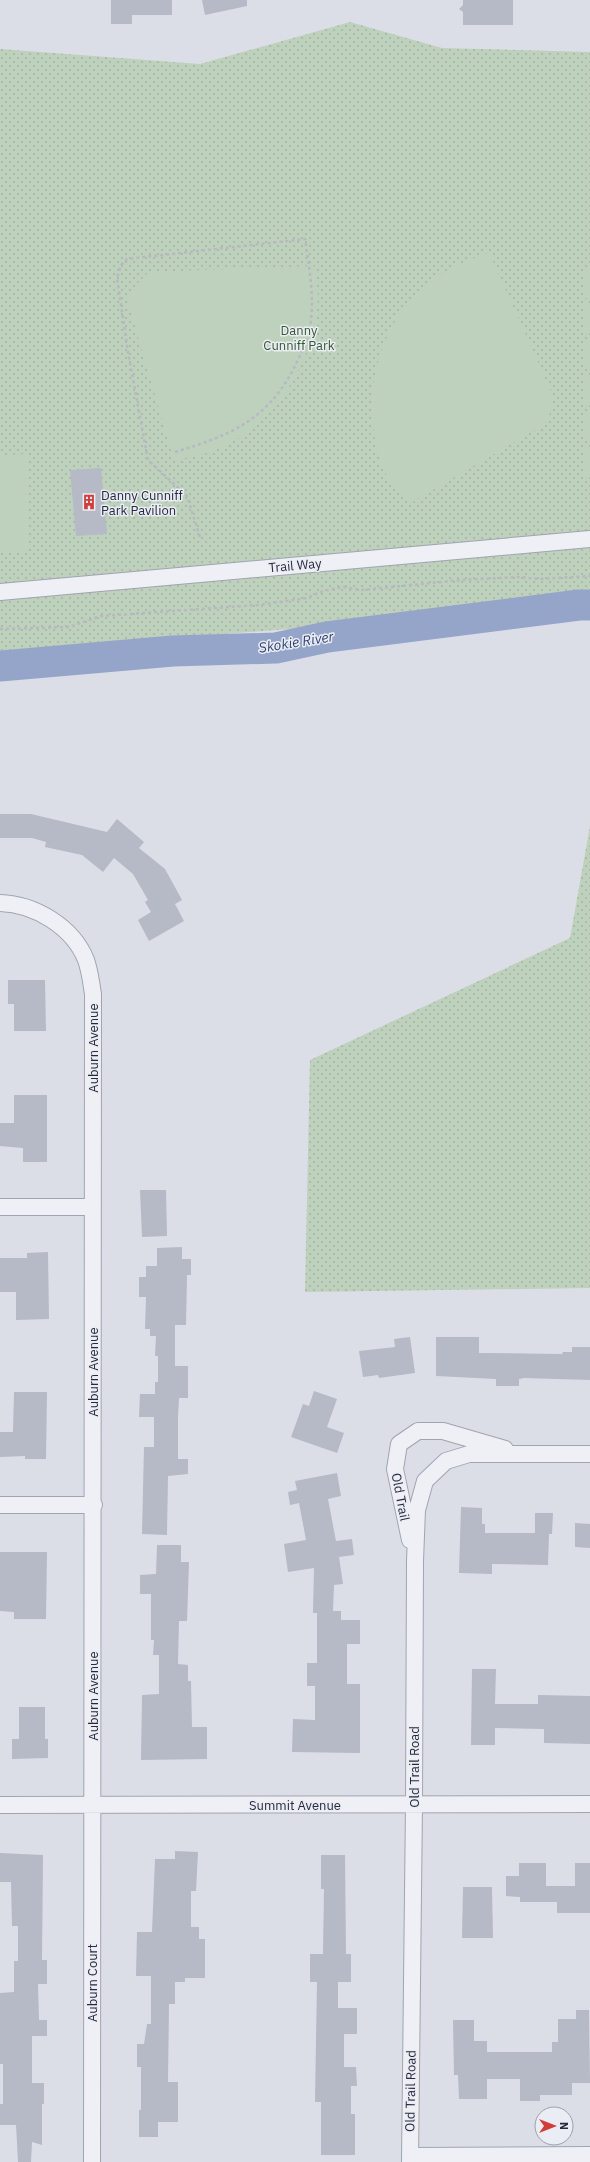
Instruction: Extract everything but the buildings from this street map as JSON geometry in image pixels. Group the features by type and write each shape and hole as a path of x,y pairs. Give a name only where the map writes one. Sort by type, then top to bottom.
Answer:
{"street":[{"name":"Trail Way","path":"0,592 590,539"},
{"name":"Auburn Avenue","path":"0,904 26,906 56,922 68,933 86,959 93,994 93,1805"},
{"path":"0,1207 93,1207"},
{"name":"Old Trail","path":"415,1561 395,1469 399,1444 418,1431 443,1431 524,1454"},
{"name":"Old Trail Road","path":"410,2159 415,1561 417,1510 426,1481 446,1461 469,1454 590,1454"},
{"path":"0,1505 94,1505"},
{"name":"Summit Avenue","path":"0,1805 590,1804"},
{"name":"Auburn Court","path":"92,2162 93,1805"},
{"path":"410,2159 590,2155"}],"path":[{"path":"176,452 203,444 230,433 251,420 267,407 286,382 300,356 310,327 311,277 305,239 126,259 121,265 117,278 118,286 128,352 148,460 187,496 200,537"},
{"path":"0,629 69,626 101,616 258,605 307,598 323,591 343,587 362,590 461,580 519,577 540,579 590,576"}],"green space":[{"name":"Danny Cunniff Park","path":"350,22 442,48 590,52 590,606 0,651 0,49 200,64"},
{"path":"489,252 554,398 547,423 409,504 387,476 377,449 373,424 372,398 376,373 383,348 393,325 407,304 424,286 439,275 464,262"},
{"path":"314,266 318,288 316,320 310,344 301,366 289,388 274,407 257,424 238,439 211,452 174,461 126,296 148,272"},
{"path":"584,269 590,269 590,298 584,298"},
{"path":"584,304 590,304 590,333 584,333"},
{"path":"584,340 590,340 590,369 584,369"},
{"path":"585,376 590,376 590,405 585,405"},
{"path":"584,412 590,412 590,441 584,441"},
{"path":"585,448 590,448 590,476 585,476"},
{"path":"27,454 28,551 0,552 0,455"},
{"path":"590,826 590,1288 305,1292 310,1060 570,938"}],"waterway":[{"name":"Skokie River","path":"0,666 173,651 276,648 327,637 579,605 590,605"}],"place":[{"name":"Danny Cunniff Park Pavilion","path":"89,502"}]}
